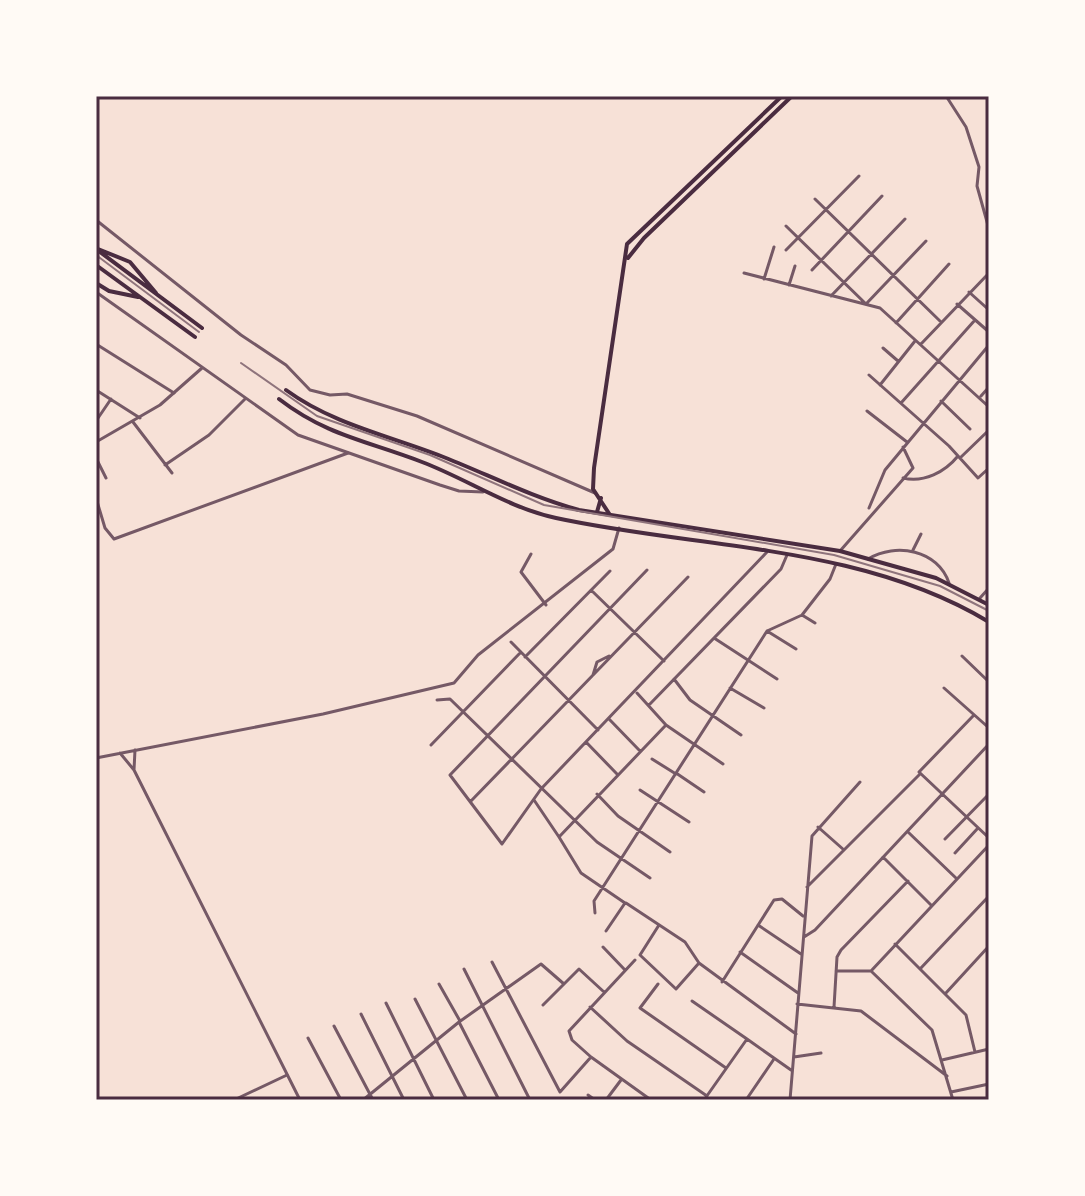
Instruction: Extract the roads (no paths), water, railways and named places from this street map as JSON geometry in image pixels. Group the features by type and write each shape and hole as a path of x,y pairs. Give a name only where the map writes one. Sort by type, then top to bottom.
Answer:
{"main road":[{"path":"610,515 595,493 595,456 627,261 626,248 782,96"},
{"path":"627,261 644,238 792,96"},
{"path":"96,248 130,262 158,296"},
{"path":"96,248 202,328"},
{"path":"96,265 195,337"},
{"path":"96,283 109,291 140,297"},
{"path":"286,390 327,415 420,448 536,498 610,515 840,551 949,583 989,605"},
{"path":"279,399 324,430 416,460 552,517 836,564 936,594 989,622"},
{"path":"416,460 420,448"},
{"path":"597,512 601,498"},
{"path":"728,545 729,533"}],"street":[{"path":"948,99 966,127 979,167 977,186 989,229"},
{"path":"786,250 859,176"},
{"path":"812,270 882,196"},
{"path":"815,199 941,322"},
{"path":"831,296 905,219"},
{"path":"96,220 241,335 286,365 310,390 330,395 347,394 417,416 595,493"},
{"path":"786,226 866,304"},
{"path":"866,304 926,241"},
{"path":"764,279 774,247"},
{"path":"896,323 949,264"},
{"path":"789,285 795,266"},
{"path":"744,273 880,308 981,396 989,407"},
{"path":"921,344 989,273"},
{"path":"96,292 150,326 202,368 298,435 459,491 487,492"},
{"path":"969,292 989,310"},
{"path":"957,304 988,330"},
{"path":"901,403 975,320"},
{"path":"880,385 916,340"},
{"path":"96,344 174,393"},
{"path":"869,508 885,470 989,345"},
{"path":"883,348 899,362"},
{"path":"96,442 140,418 202,368"},
{"path":"869,375 924,422 978,478 989,468"},
{"path":"981,396 989,387"},
{"path":"96,390 140,418"},
{"path":"96,421 111,399"},
{"path":"165,465 209,435 245,399"},
{"path":"941,400 970,429"},
{"path":"867,411 907,442"},
{"path":"133,422 172,473"},
{"path":"903,478 915,480 940,472 989,430"},
{"path":"840,551 913,463 903,447"},
{"path":"96,498 105,528 110,537 118,538 348,453"},
{"path":"96,458 106,478"},
{"path":"96,531 105,528"},
{"path":"96,758 454,683 478,655 546,605 613,549 619,528"},
{"path":"913,550 921,534"},
{"path":"868,559 880,553 913,550 939,565 949,583"},
{"path":"647,570 450,775 502,844 541,789 768,551"},
{"path":"531,554 521,572 546,605"},
{"path":"649,705 781,569 787,555"},
{"path":"595,913 594,901 767,631 802,615 830,579 836,564"},
{"path":"525,657 610,571"},
{"path":"471,802 593,675 597,662 612,655 688,577"},
{"path":"980,598 989,588"},
{"path":"591,590 664,661"},
{"path":"802,615 815,623"},
{"path":"767,631 796,649"},
{"path":"714,638 777,679"},
{"path":"511,642 598,730"},
{"path":"431,745 521,652"},
{"path":"962,656 989,682"},
{"path":"674,679 690,700 741,735"},
{"path":"730,688 764,708"},
{"path":"944,688 989,728"},
{"path":"636,692 666,725 723,764"},
{"path":"437,700 450,699 573,820 650,878"},
{"path":"807,888 974,715"},
{"path":"609,719 640,751"},
{"path":"559,837 666,725"},
{"path":"586,742 617,774"},
{"path":"804,937 989,744"},
{"path":"134,770 135,750"},
{"path":"120,753 134,770 300,1100"},
{"path":"652,759 704,792"},
{"path":"920,774 989,838"},
{"path":"790,1100 809,847 818,827 860,782"},
{"path":"640,790 689,822"},
{"path":"597,794 639,831 670,852"},
{"path":"945,839 989,794"},
{"path":"533,799 581,873 685,942 699,963 796,1034"},
{"path":"818,827 844,850"},
{"path":"955,853 978,828"},
{"path":"907,831 957,879"},
{"path":"871,971 989,845"},
{"path":"883,857 932,905"},
{"path":"834,1007 836,971 841,950 908,881"},
{"path":"920,969 989,896"},
{"path":"722,982 757,924 777,898 805,917"},
{"path":"606,931 625,903"},
{"path":"757,924 801,954"},
{"path":"659,925 640,955 662,978 676,989 699,963"},
{"path":"895,944 966,1015 975,1052"},
{"path":"945,994 989,946"},
{"path":"603,947 625,970"},
{"path":"740,952 798,993"},
{"path":"635,960 569,1033 591,1057 649,1099"},
{"path":"492,962 560,1092 561,1100"},
{"path":"363,1100 459,1022 541,964 564,984"},
{"path":"464,969 530,1100"},
{"path":"543,1005 579,969 604,992"},
{"path":"836,971 871,971 927,1023 953,1100"},
{"path":"439,984 499,1100"},
{"path":"658,984 640,1008 726,1068"},
{"path":"415,999 467,1100"},
{"path":"692,1001 793,1071"},
{"path":"386,1003 434,1100"},
{"path":"797,1004 861,1011 947,1076"},
{"path":"590,1007 627,1041 705,1098 747,1039"},
{"path":"361,1014 404,1100"},
{"path":"334,1026 373,1100"},
{"path":"308,1038 341,1100"},
{"path":"942,1060 989,1049"},
{"path":"794,1057 821,1053"},
{"path":"560,1092 591,1057"},
{"path":"746,1100 774,1059"},
{"path":"234,1100 287,1075"},
{"path":"606,1100 621,1080"},
{"path":"951,1092 989,1084"},
{"path":"588,1095 595,1100"}],"railway":[{"path":"96,255 199,332"},
{"path":"241,363 317,416 430,455 544,505 834,555 940,586 989,611"}]}
